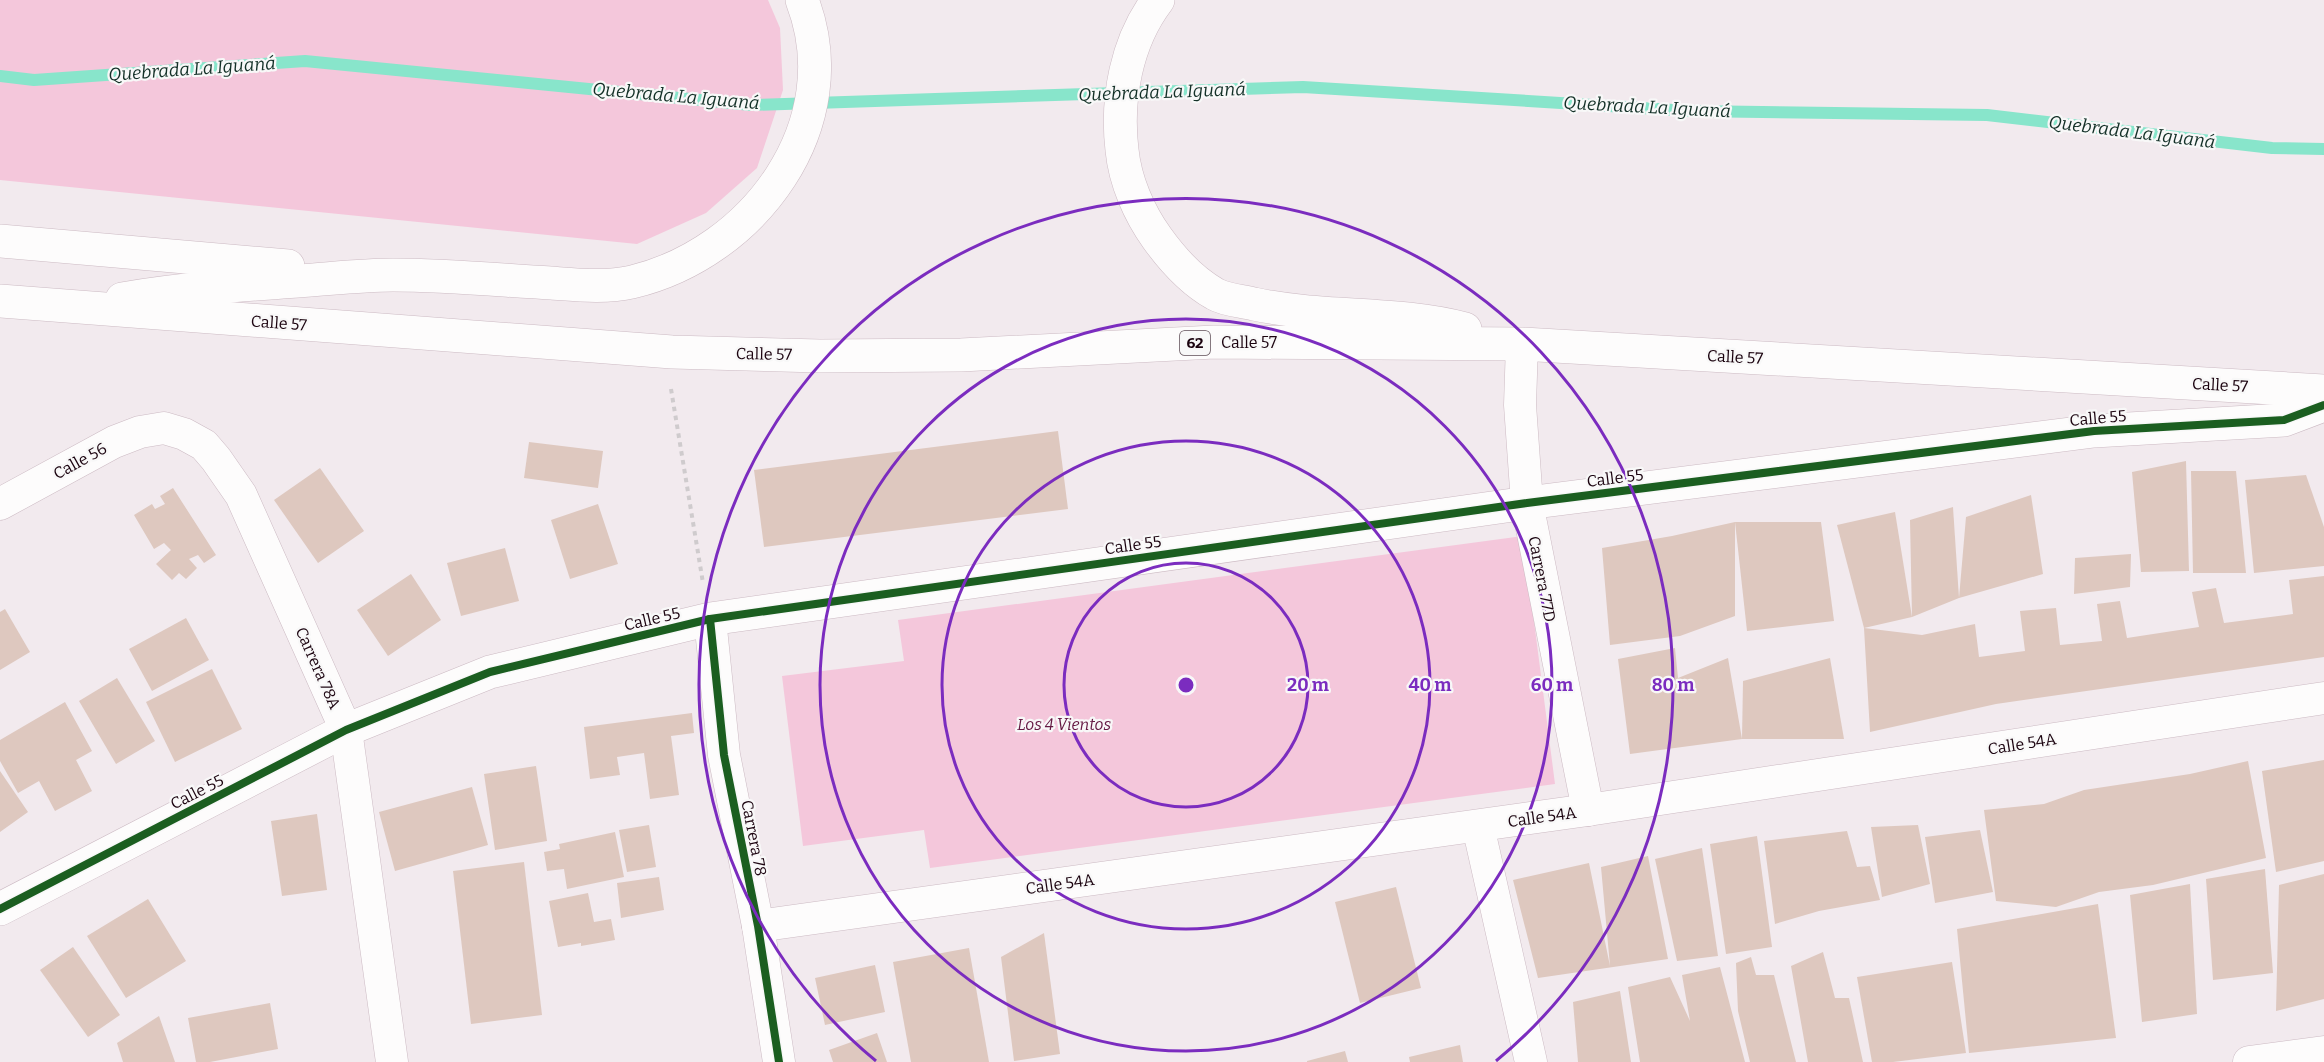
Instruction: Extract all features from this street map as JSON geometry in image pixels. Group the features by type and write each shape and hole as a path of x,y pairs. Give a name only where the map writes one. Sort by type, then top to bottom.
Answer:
{"main road":[{"path":"0,241 392,275 597,286 632,282 713,248 762,204 792,160 811,110 815,61 811,23 802,0"},
{"path":"1158,0 1137,36 1126,67 1120,99 1123,165 1148,226 1167,253 1191,276 1217,296 1288,311 1436,322 1522,344"},
{"path":"0,326 67,307 178,290 392,275"},
{"name":"62","path":"0,301 67,307"},
{"name":"Calle 57","path":"67,307 672,352 820,356 961,355 1214,342 1522,344 2324,392"},
{"name":"Calle 55","path":"0,909 346,730 490,672 710,619 1527,503 2094,431 2284,420 2324,405"}],"street":[{"name":"Carrera 77D","path":"1522,344 1520,405 1527,503 1588,810"},
{"name":"Calle 56","path":"0,504 114,442 140,432 164,428"},
{"name":"Carrera 78A","path":"164,428 184,434 204,444 241,495 346,730 392,1062"},
{"name":"Carrera 78","path":"710,619 724,755 758,926 779,1062"},
{"name":"Calle 54A","path":"758,926 1588,810 2324,698"},
{"path":"1478,826 1532,1062"},
{"path":"2249,1062 2324,1052"}],"path":[{"path":"672,352 671,392 710,619"}],"green space":[{"path":"0,0 768,0 780,28 783,90 757,168 706,213 637,244 0,180"},
{"name":"Los 4 Vientos","path":"1523,536 1555,784 930,868 924,830 803,846 782,676 904,661 898,620"}],"building":[{"path":"1058,431 1068,509 764,547 754,470"},
{"path":"529,442 603,451 598,488 524,478"},
{"path":"2186,461 2189,571 2141,572 2132,472"},
{"path":"320,468 364,531 318,563 274,500"},
{"path":"2191,471 2236,471 2246,573 2193,573"},
{"path":"2306,475 2324,527 2324,566 2254,573 2245,480"},
{"path":"173,488 216,555 204,563 198,555 189,559 197,568 186,579 179,573 172,580 156,564 171,550 164,543 154,549 134,515 152,504 155,509 165,504 160,496"},
{"path":"2031,495 2043,574 1959,598 1966,517"},
{"path":"598,504 618,564 570,579 551,520"},
{"path":"1953,507 1959,598 1912,617 1910,520"},
{"path":"1895,512 1912,617 1864,628 1837,525"},
{"path":"1735,522 1821,522 1834,621 1747,631"},
{"path":"1735,522 1735,616 1680,636 1610,645 1602,548"},
{"path":"505,548 519,601 461,616 447,563"},
{"path":"2131,554 2130,587 2074,594 2075,558"},
{"path":"411,574 441,620 388,656 357,610"},
{"path":"2324,576 2324,657 1996,704 1870,732 1864,628 1922,635 1975,624 1979,657 2025,651 2020,611 2056,608 2060,645 2102,641 2097,604 2120,601 2127,638 2199,627 2192,592 2216,588 2224,623 2293,614 2289,580"},
{"path":"5,609 30,652 0,670 0,612"},
{"path":"186,618 209,660 152,691 129,649"},
{"path":"1675,648 1678,678 1728,658 1742,739 1630,754 1618,659"},
{"path":"1830,658 1844,739 1742,739 1743,681"},
{"path":"212,669 242,729 175,762 146,702"},
{"path":"117,678 155,741 116,764 79,701"},
{"path":"65,702 92,751 76,760 92,791 55,811 39,781 18,793 0,761 0,740"},
{"path":"692,713 694,733 671,736 679,795 650,799 644,753 617,757 620,775 590,779 584,727"},
{"path":"2324,760 2324,861 2276,872 2262,771"},
{"path":"2248,761 2266,858 2153,885 2099,892 2056,907 1996,901 1984,810 2044,804 2084,790 2190,774"},
{"path":"536,766 547,841 495,850 484,774"},
{"path":"0,771 28,812 0,832"},
{"path":"472,787 488,845 395,871 379,812"},
{"path":"317,814 327,890 282,896 271,821"},
{"path":"649,825 656,867 627,872 619,830"},
{"path":"1918,825 1930,884 1882,897 1871,827"},
{"path":"1980,830 1993,892 1935,903 1925,837"},
{"path":"1847,831 1857,867 1870,866 1880,900 1819,911 1775,924 1764,841"},
{"path":"615,832 624,877 567,889 564,869 547,871 544,852 560,849 559,844"},
{"path":"1757,836 1772,947 1726,954 1710,844"},
{"path":"1702,848 1718,956 1677,961 1655,859"},
{"path":"1648,856 1668,959 1538,978 1513,880 1589,863 1610,966 1601,867"},
{"path":"524,862 542,1015 471,1024 453,871"},
{"path":"2265,869 2273,973 2213,980 2206,879"},
{"path":"2324,874 2324,999 2276,1011 2279,885"},
{"path":"659,877 664,910 621,918 617,883"},
{"path":"2190,884 2197,1014 2142,1022 2130,895"},
{"path":"1396,887 1421,988 1360,1003 1335,902"},
{"path":"588,893 594,922 611,919 615,940 581,946 581,943 558,947 549,901"},
{"path":"148,899 186,961 126,998 87,936"},
{"path":"2098,904 2116,1038 1969,1053 1957,929"},
{"path":"1044,933 1060,1054 1014,1061 1001,957"},
{"path":"73,947 120,1015 88,1037 40,970"},
{"path":"969,948 989,1062 911,1062 893,962"},
{"path":"1823,952 1835,998 1849,998 1863,1062 1808,1062 1791,966"},
{"path":"1751,957 1756,975 1774,975 1796,1062 1750,1062 1738,1011 1736,963"},
{"path":"1952,962 1966,1053 1893,1062 1872,1062 1857,977"},
{"path":"875,965 885,1012 825,1025 815,978"},
{"path":"1720,967 1745,1062 1640,1062 1628,987 1670,977 1690,1021 1682,975"},
{"path":"1620,991 1631,1062 1578,1062 1573,1002"},
{"path":"270,1003 278,1049 210,1062 196,1062 188,1018"},
{"path":"159,1016 175,1062 123,1062 117,1043"},
{"path":"877,1033 887,1062 833,1062 829,1050"},
{"path":"1460,1045 1463,1062 1410,1062 1409,1057"},
{"path":"1345,1051 1348,1062 1307,1062 1307,1061"}],"waterway":[{"name":"Quebrada La Iguaná","path":"0,76 34,80 305,61 751,105 1303,87 1690,111 1987,115 2272,148 2324,149"}],"cycle path":[{"path":"0,909 346,730 490,672 710,619 1527,503 2094,431 2284,420 2324,405"},
{"path":"710,619 724,755 758,926 779,1062"}]}
